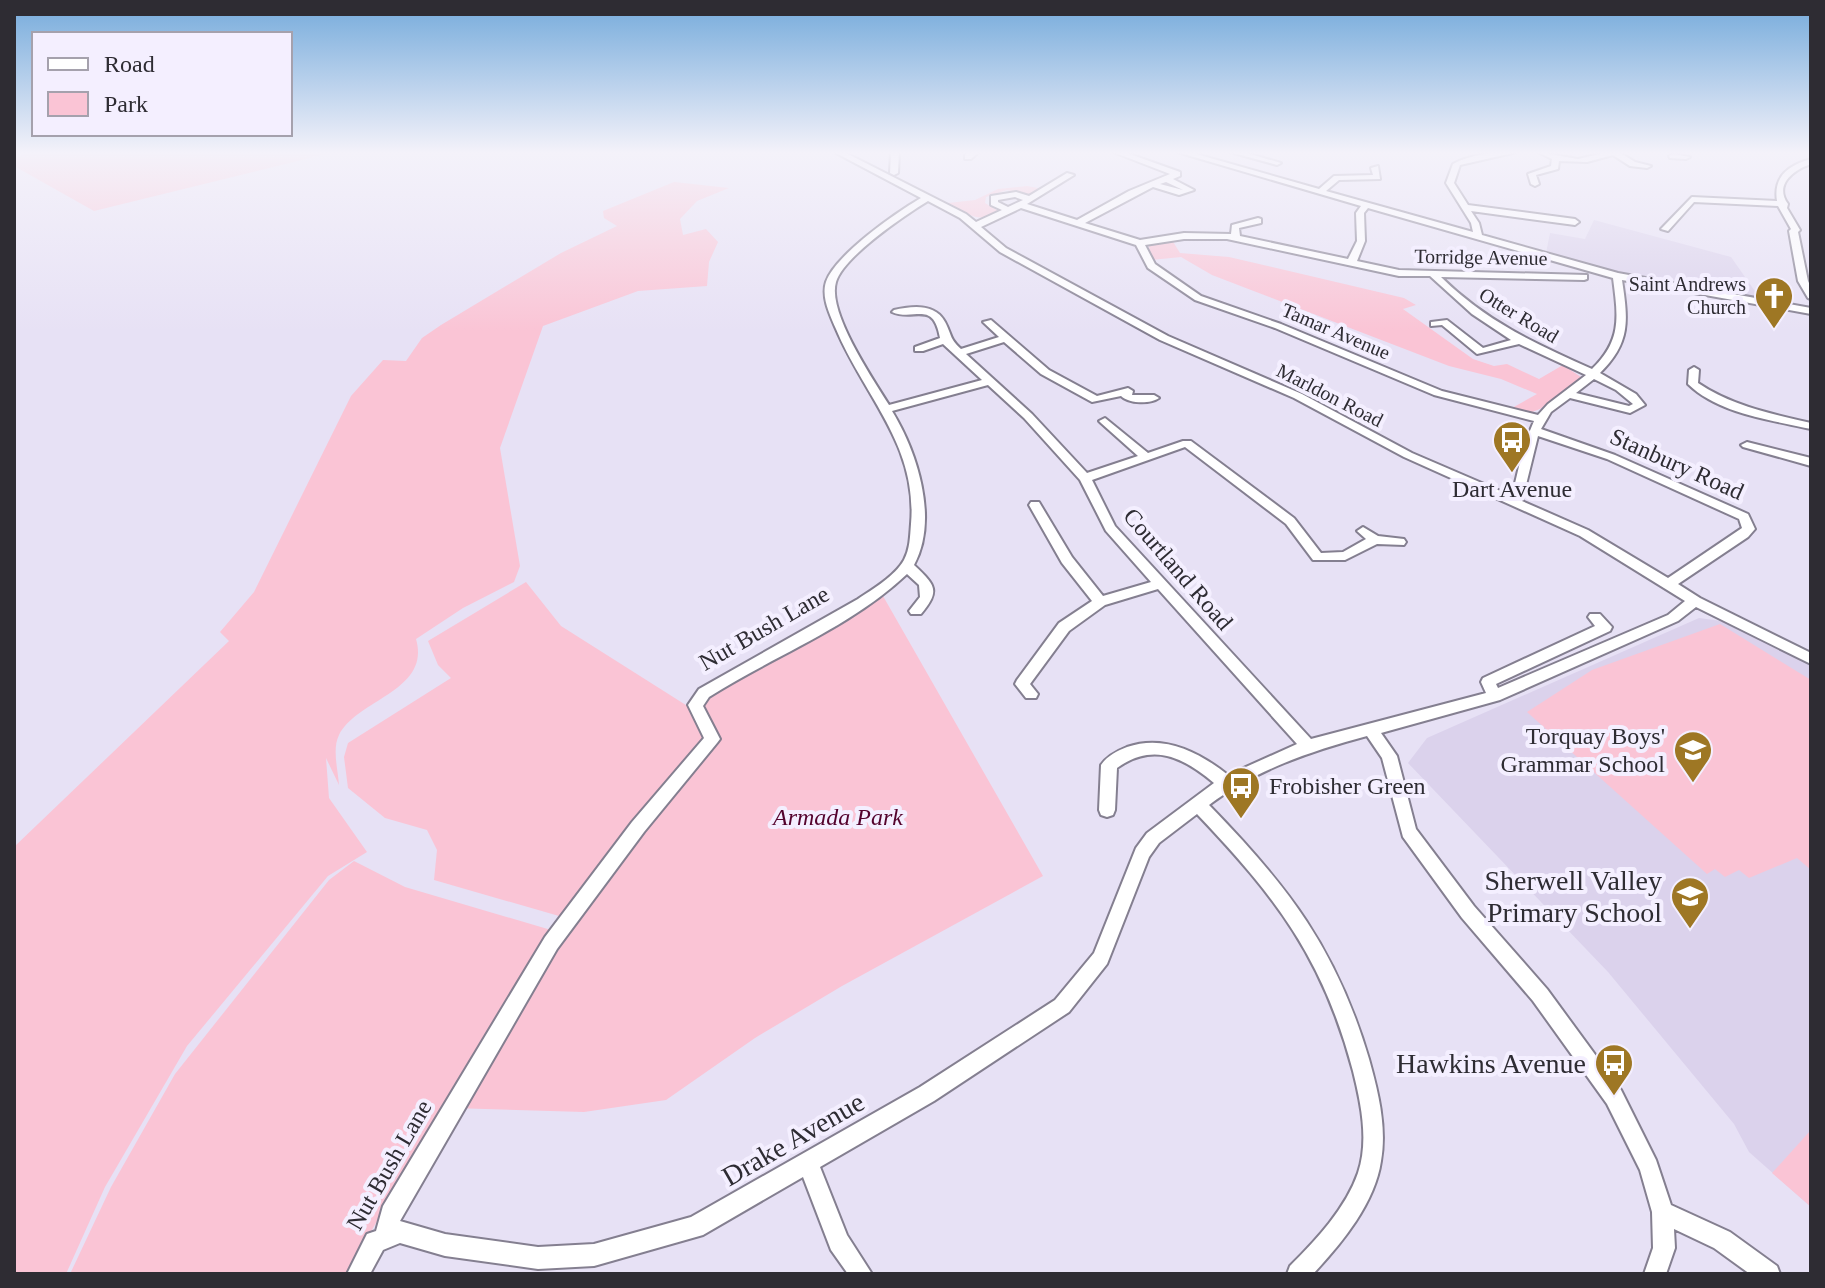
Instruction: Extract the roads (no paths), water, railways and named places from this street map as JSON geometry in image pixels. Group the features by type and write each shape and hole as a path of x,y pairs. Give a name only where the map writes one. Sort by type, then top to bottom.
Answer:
{"street":[{"path":"903,212 837,270 829,283 834,313 908,455 920,506 915,545 907,566 925,583 927,598 916,611"},
{"name":"Marldon Road","path":"951,212 975,226 1003,250 1164,338 1285,390 1408,455 1584,533 1695,601 1811,659"},
{"path":"975,226 1006,212"},
{"name":"Torridge Avenue","path":"1043,212 1140,243 1184,236 1236,237 1351,264 1434,275 1584,277"},
{"path":"1078,223 1099,212"},
{"path":"1351,264 1361,241 1361,212"},
{"path":"1394,212 1617,276 1811,311"},
{"path":"1467,212 1475,223 1478,237"},
{"path":"1501,212 1575,222"},
{"path":"1665,229 1680,212"},
{"path":"1788,212 1796,230"},
{"path":"1236,237 1235,227 1258,221"},
{"path":"1796,230 1811,232"},
{"path":"1796,230 1793,231 1803,281 1811,296"},
{"name":"Tamar Avenue","path":"1140,243 1151,266 1198,298 1278,326 1438,393 1538,425"},
{"name":"Otter Road","path":"1434,275 1460,300 1519,341 1592,375 1640,405 1630,410 1569,394"},
{"path":"1516,502 1538,425 1605,363 1622,336 1623,310 1617,276"},
{"name":"Courtland Road","path":"897,312 929,307 944,330 945,340 1085,478 1110,528 1308,746"},
{"path":"988,322 1045,372 1096,400 1125,392 1129,398 1154,398"},
{"path":"1434,324 1444,322 1481,352 1519,341"},
{"path":"959,353 1005,338"},
{"path":"919,349 945,340"},
{"path":"1694,370 1693,384 1701,390 1748,409 1811,426"},
{"path":"886,409 990,381"},
{"path":"1105,421 1145,456"},
{"name":"Stanbury Road","path":"1538,425 1744,517 1749,529 1744,534 1670,583"},
{"path":"1085,478 1187,443 1290,521 1320,563 1345,556 1375,540"},
{"path":"1747,445 1811,462"},
{"path":"1035,505 1067,560 1100,602"},
{"path":"1363,531 1375,540 1400,542"},
{"name":"Nut Bush Lane","path":"358,1274 375,1242 386,1235 391,1214 551,943 638,827 712,739 695,705 704,693 837,617 907,566"},
{"path":"1020,686 1064,627 1100,602 1160,584"},
{"name":"Drake Avenue","path":"386,1235 400,1232 445,1245 538,1258 594,1255 695,1227 809,1165 1062,1006 1101,958 1142,853 1153,838 1226,783 1308,746 1495,696 1673,618 1695,601"},
{"path":"1495,696 1488,682 1605,622"},
{"path":"1369,728 1389,756 1409,832 1468,912 1540,995 1614,1097 1649,1167 1663,1212 1664,1248 1655,1274"},
{"path":"1107,810 1109,765 1120,756 1139,750 1177,750 1207,767 1226,783"},
{"path":"1198,805 1268,876 1325,961 1365,1077 1372,1115 1371,1165 1351,1205 1311,1262 1298,1274"},
{"path":"809,1165 839,1242 861,1274"},
{"path":"1663,1212 1722,1240 1769,1274"}],"place":[{"name":"Saint Andrews Church","path":"1774,330"},
{"name":"Dart Avenue","path":"1512,474"},
{"name":"Torquay Boys' Grammar School","path":"1693,784"},
{"name":"Frobisher Green","path":"1241,820"},
{"name":"Sherwell Valley Primary School","path":"1690,930"},
{"name":"Hawkins Avenue","path":"1614,1097"}],"park label":[{"name":"Armada Park","path":"838,817"}]}
